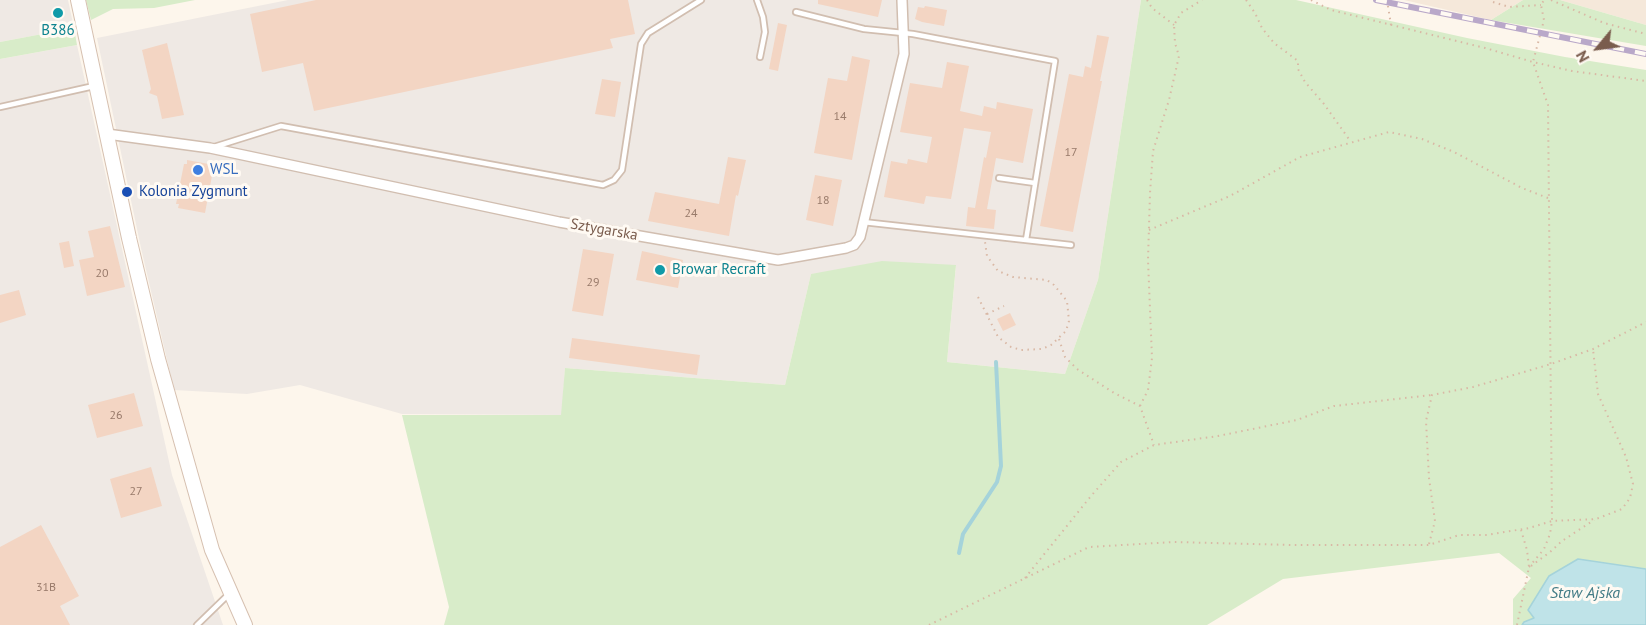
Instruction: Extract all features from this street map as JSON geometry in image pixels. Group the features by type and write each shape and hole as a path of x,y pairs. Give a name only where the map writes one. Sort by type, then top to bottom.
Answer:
{"street":[{"path":"78,0 129,238 162,370 212,550 244,625"},
{"name":"Sztygarska","path":"107,134 210,148 559,222 778,260 846,248 854,245 860,237 904,54 902,0"}],"lane":[{"path":"210,148 281,126 603,185 614,180 622,170 641,44 648,33 701,0"},
{"path":"757,0 765,32 760,57"},
{"path":"796,12 864,29 913,34 1055,61 1026,240"},
{"path":"0,106 97,85"},
{"path":"999,178 1035,183"},
{"path":"864,222 1071,245"},
{"path":"197,625 230,593"}],"path":[{"path":"1147,0 1152,8 1174,25"},
{"path":"1140,406 1148,390 1152,358 1149,230 1153,151 1169,100 1179,56 1175,43 1174,25 1181,13 1202,0"},
{"path":"1246,0 1262,28 1274,43 1298,61 1298,69 1305,82 1324,104 1351,143"},
{"path":"1311,0 1331,10 1533,62 1572,71 1646,81"},
{"path":"1387,0 1391,25"},
{"path":"1493,2 1509,8 1541,4 1544,0"},
{"path":"1551,0 1604,23 1646,34"},
{"path":"1529,567 1544,549 1552,521 1548,105 1533,62 1544,20 1541,4"},
{"path":"1149,230 1230,196 1300,157 1389,132 1422,139 1454,152 1504,179 1548,198"},
{"path":"978,297 998,337 1011,347 1031,351 1041,349 1059,339 1066,331 1069,321 1067,301 1061,292 1047,280 1013,277 998,271 987,256 986,237"},
{"path":"987,315 1004,306"},
{"path":"1024,579 1090,496 1121,462 1154,445 1218,436 1297,420 1334,406 1432,395 1473,387 1593,349 1646,322"},
{"path":"1059,339 1065,357 1077,369 1114,393 1140,406 1154,445"},
{"path":"1529,567 1562,541 1596,519 1622,509 1630,498 1633,484 1626,457 1598,394 1593,349"},
{"path":"1429,545 1435,521 1429,478 1426,421 1432,395"},
{"path":"929,625 1089,547 1174,542 1429,545 1459,535 1487,535 1521,530 1552,521 1596,519"},
{"path":"1517,624 1529,567 1521,530"}],"shaded area":[{"path":"0,0 68,0 74,28 0,42"},
{"path":"288,0 1141,0 1098,280 1065,374 947,362 956,266 811,274 785,385 565,368 562,415 402,414 300,385 247,394 174,390 141,248 97,38"},
{"path":"1404,0 1523,0 1491,20"},
{"path":"1560,0 1646,0 1646,25"},
{"path":"77,45 172,475 223,625 0,625 0,59"}],"green space":[{"path":"86,0 195,0 154,8 113,9 91,20"},
{"path":"1141,0 1296,0 1467,38 1646,70 1646,569 1578,559 1534,618 1522,625 1513,625 1513,599 1531,578 1499,553 1283,579 1207,625 444,625 449,607 402,415 561,415 565,368 785,385 811,274 882,261 956,265 947,362 1065,374 1098,280"},
{"path":"1523,0 1560,0 1646,25 1646,46 1491,20"},
{"path":"74,28 77,45 0,59 0,42"}],"water":[{"name":"Staw Ajska","path":"1578,559 1646,569 1646,625 1522,625 1534,618 1528,610 1549,576"}],"building":[{"path":"316,0 628,0 635,34 610,39 613,48 314,111 303,63 262,72 250,14"},
{"path":"818,0 882,0 878,17 818,4"},
{"path":"925,6 947,10 944,26 915,19 918,7 924,8"},
{"path":"778,23 787,25 778,71 769,69"},
{"path":"1097,35 1109,37 1073,232 1040,226 1069,74 1083,77 1085,66 1091,68"},
{"path":"167,43 184,115 162,119 157,96 149,93 151,89 142,50"},
{"path":"852,56 870,60 852,160 814,153 828,78 847,81"},
{"path":"947,62 969,66 960,111 982,116 984,106 996,109 997,102 1033,109 1023,163 996,158 987,209 996,210 994,229 966,226 968,207 975,208 991,132 964,128 951,199 926,196 924,204 884,197 891,161 907,164 908,159 927,163 932,137 900,132 910,83 942,88"},
{"path":"602,79 621,82 615,117 595,114"},
{"path":"728,157 746,160 738,196 736,195 729,236 648,221 655,192 719,204"},
{"path":"187,160 214,165 205,213 178,208 179,204 176,204 184,164 187,164"},
{"path":"815,175 842,180 833,226 806,220"},
{"path":"110,226 125,287 87,296 79,260 94,257 88,231"},
{"path":"69,241 74,266 64,268 59,243"},
{"path":"583,249 614,254 603,316 572,311"},
{"name":"Browar Recraft","path":"642,251 683,260 678,288 636,280"},
{"path":"19,290 26,315 0,323 0,295"},
{"path":"1010,313 1016,325 1003,331 997,319"},
{"path":"572,338 700,355 697,375 569,358"},
{"path":"134,393 143,426 97,438 88,405"},
{"path":"151,467 162,506 121,518 110,479"},
{"path":"41,525 79,596 60,606 70,625 0,625 0,547"}],"waterway":[{"path":"959,553 963,534 997,482 1001,466 996,362"}],"railway":[{"path":"1376,0 1646,54"}],"place":[{"name":"B386","path":"58,13"},
{"name":"WSL","path":"198,170"},
{"name":"Kolonia Zygmunt","path":"127,192"},
{"name":"Browar Recraft","path":"660,270"}]}
